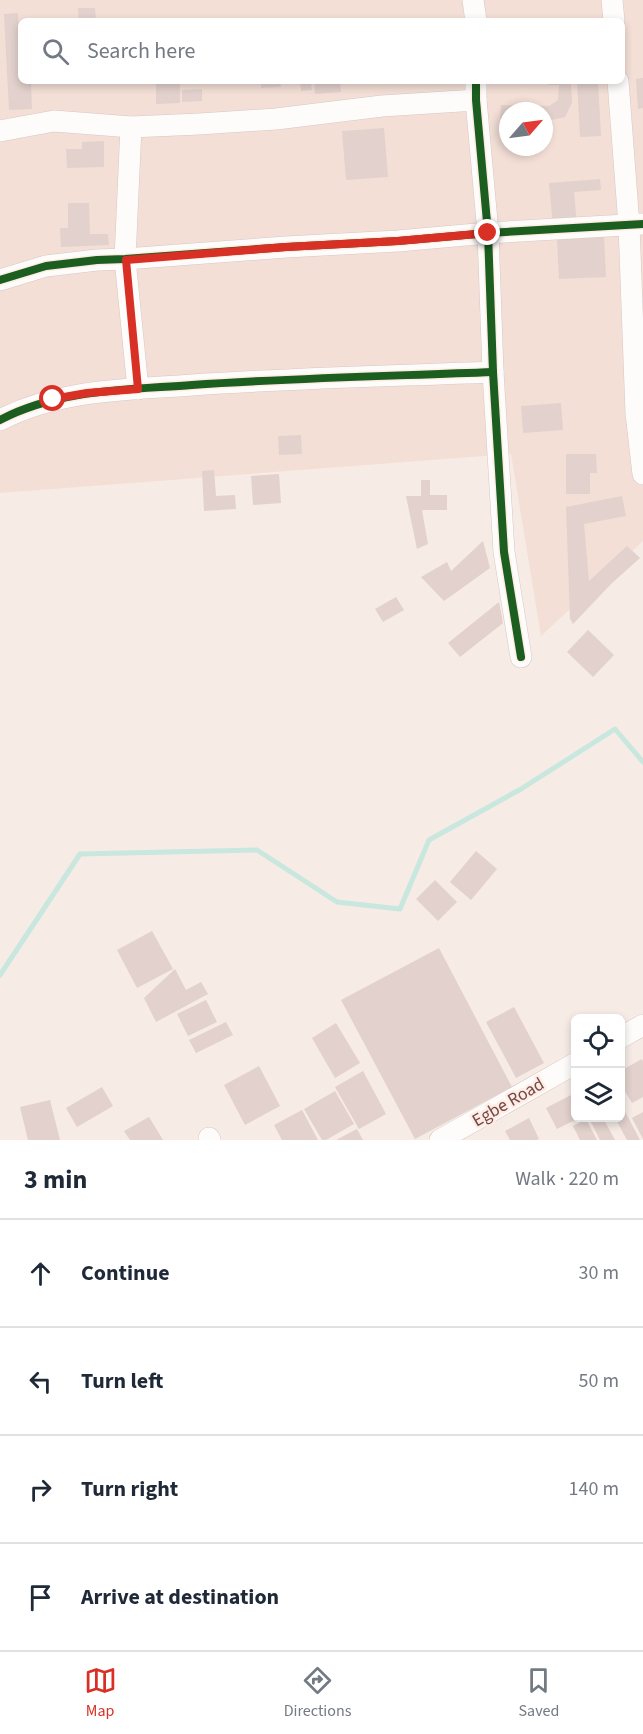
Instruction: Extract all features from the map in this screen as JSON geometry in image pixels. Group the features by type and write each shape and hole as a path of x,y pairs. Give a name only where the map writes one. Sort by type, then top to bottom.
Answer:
{"street":[{"path":"473,0 476,18"},
{"path":"612,0 614,18"},
{"path":"618,84 636,225 636,413 643,474"},
{"path":"0,131 54,122 131,127 276,119 382,106 476,90 488,233 504,552 521,657"},
{"path":"131,127 126,260 138,389"},
{"path":"0,280 46,266 97,260 126,260 488,233 636,225"},
{"path":"0,420 19,410 53,399 87,393 252,381 494,372"},
{"path":"625,1036 643,1025"},
{"name":"Egbe Road","path":"440,1140 571,1066"}],"shaded area":[{"path":"0,0 643,0 643,541 541,636 511,454 0,493"}],"building":[{"path":"78,8 95,8 96,18 79,18"},
{"path":"18,13 18,84 31,84 32,109 9,110 4,14"},
{"path":"643,78 643,108 638,109 636,79"},
{"path":"156,84 180,84 180,103 156,104"},
{"path":"261,84 280,84 281,87 261,88"},
{"path":"300,84 311,84 312,90 301,91"},
{"path":"314,84 340,84 341,92 315,94"},
{"path":"548,84 571,84 572,103 565,117 553,120 553,103 558,100 559,85"},
{"path":"577,84 598,84 601,136 580,137"},
{"path":"202,89 202,101 182,102 182,90"},
{"path":"384,128 388,177 346,180 342,131"},
{"path":"104,141 104,167 67,168 66,149 82,149 82,142"},
{"path":"600,179 601,190 574,192 577,225 553,227 549,183"},
{"path":"68,203 89,203 90,234 108,234 109,245 61,247 60,228 68,228"},
{"path":"604,237 606,277 559,279 557,239"},
{"path":"561,403 563,430 523,433 521,406"},
{"path":"301,435 302,454 279,455 278,436"},
{"path":"566,454 596,454 597,473 590,473 590,494 566,494"},
{"path":"214,470 216,496 235,495 236,509 204,511 202,471"},
{"path":"279,474 281,503 253,505 251,476"},
{"path":"421,480 430,480 430,495 447,495 447,510 422,510 428,544 417,549 406,496 421,496"},
{"path":"622,496 626,516 584,524 589,581 627,546 640,558 611,584 573,624 570,619 566,507"},
{"path":"483,541 490,568 444,601 421,577 447,562 451,571"},
{"path":"396,597 404,610 383,622 375,609"},
{"path":"499,602 503,623 460,657 448,643"},
{"path":"588,630 614,655 593,677 567,652"},
{"path":"476,851 497,869 471,900 450,882"},
{"path":"435,880 457,902 438,921 416,899"},
{"path":"152,931 173,969 137,988 117,950"},
{"path":"439,948 512,1087 415,1139 341,1000"},
{"path":"175,969 186,990 201,982 208,994 156,1022 144,998"},
{"path":"206,1000 217,1022 188,1036 177,1014"},
{"path":"514,1007 544,1063 516,1078 486,1022"},
{"path":"226,1022 233,1035 196,1053 189,1040"},
{"path":"336,1023 360,1063 335,1078 312,1038"},
{"path":"642,1059 643,1097 632,1103 625,1091 625,1068"},
{"path":"259,1066 280,1106 245,1125 224,1085"},
{"path":"363,1071 386,1114 359,1129 335,1087"},
{"path":"102,1087 113,1106 77,1127 66,1108"},
{"path":"335,1091 354,1124 322,1140 304,1109"},
{"path":"571,1095 571,1122 557,1129 546,1108"},
{"path":"50,1100 60,1140 28,1140 20,1107"},
{"path":"302,1110 318,1140 282,1140 274,1125"},
{"path":"625,1112 640,1140 627,1140 617,1122 625,1122"},
{"path":"643,1112 643,1139 632,1118"},
{"path":"149,1117 163,1140 130,1140 124,1131"},
{"path":"529,1118 539,1139 510,1140 505,1131"},
{"path":"580,1122 588,1122 597,1140 580,1140 573,1126"},
{"path":"591,1122 605,1122 615,1140 600,1140"},
{"path":"357,1129 363,1140 336,1140"}],"waterway":[{"path":"0,975 80,854 257,850 337,902 400,909 429,840 521,789 615,729 643,762"}],"cycle path":[{"path":"476,84 488,233 493,372 504,552 521,657"},
{"path":"0,280 46,266 97,260 643,224"},
{"path":"0,420 46,402 118,390 267,381 493,372"}],"route":[{"path":"53,399 87,393 138,389 126,260 488,233"}]}
